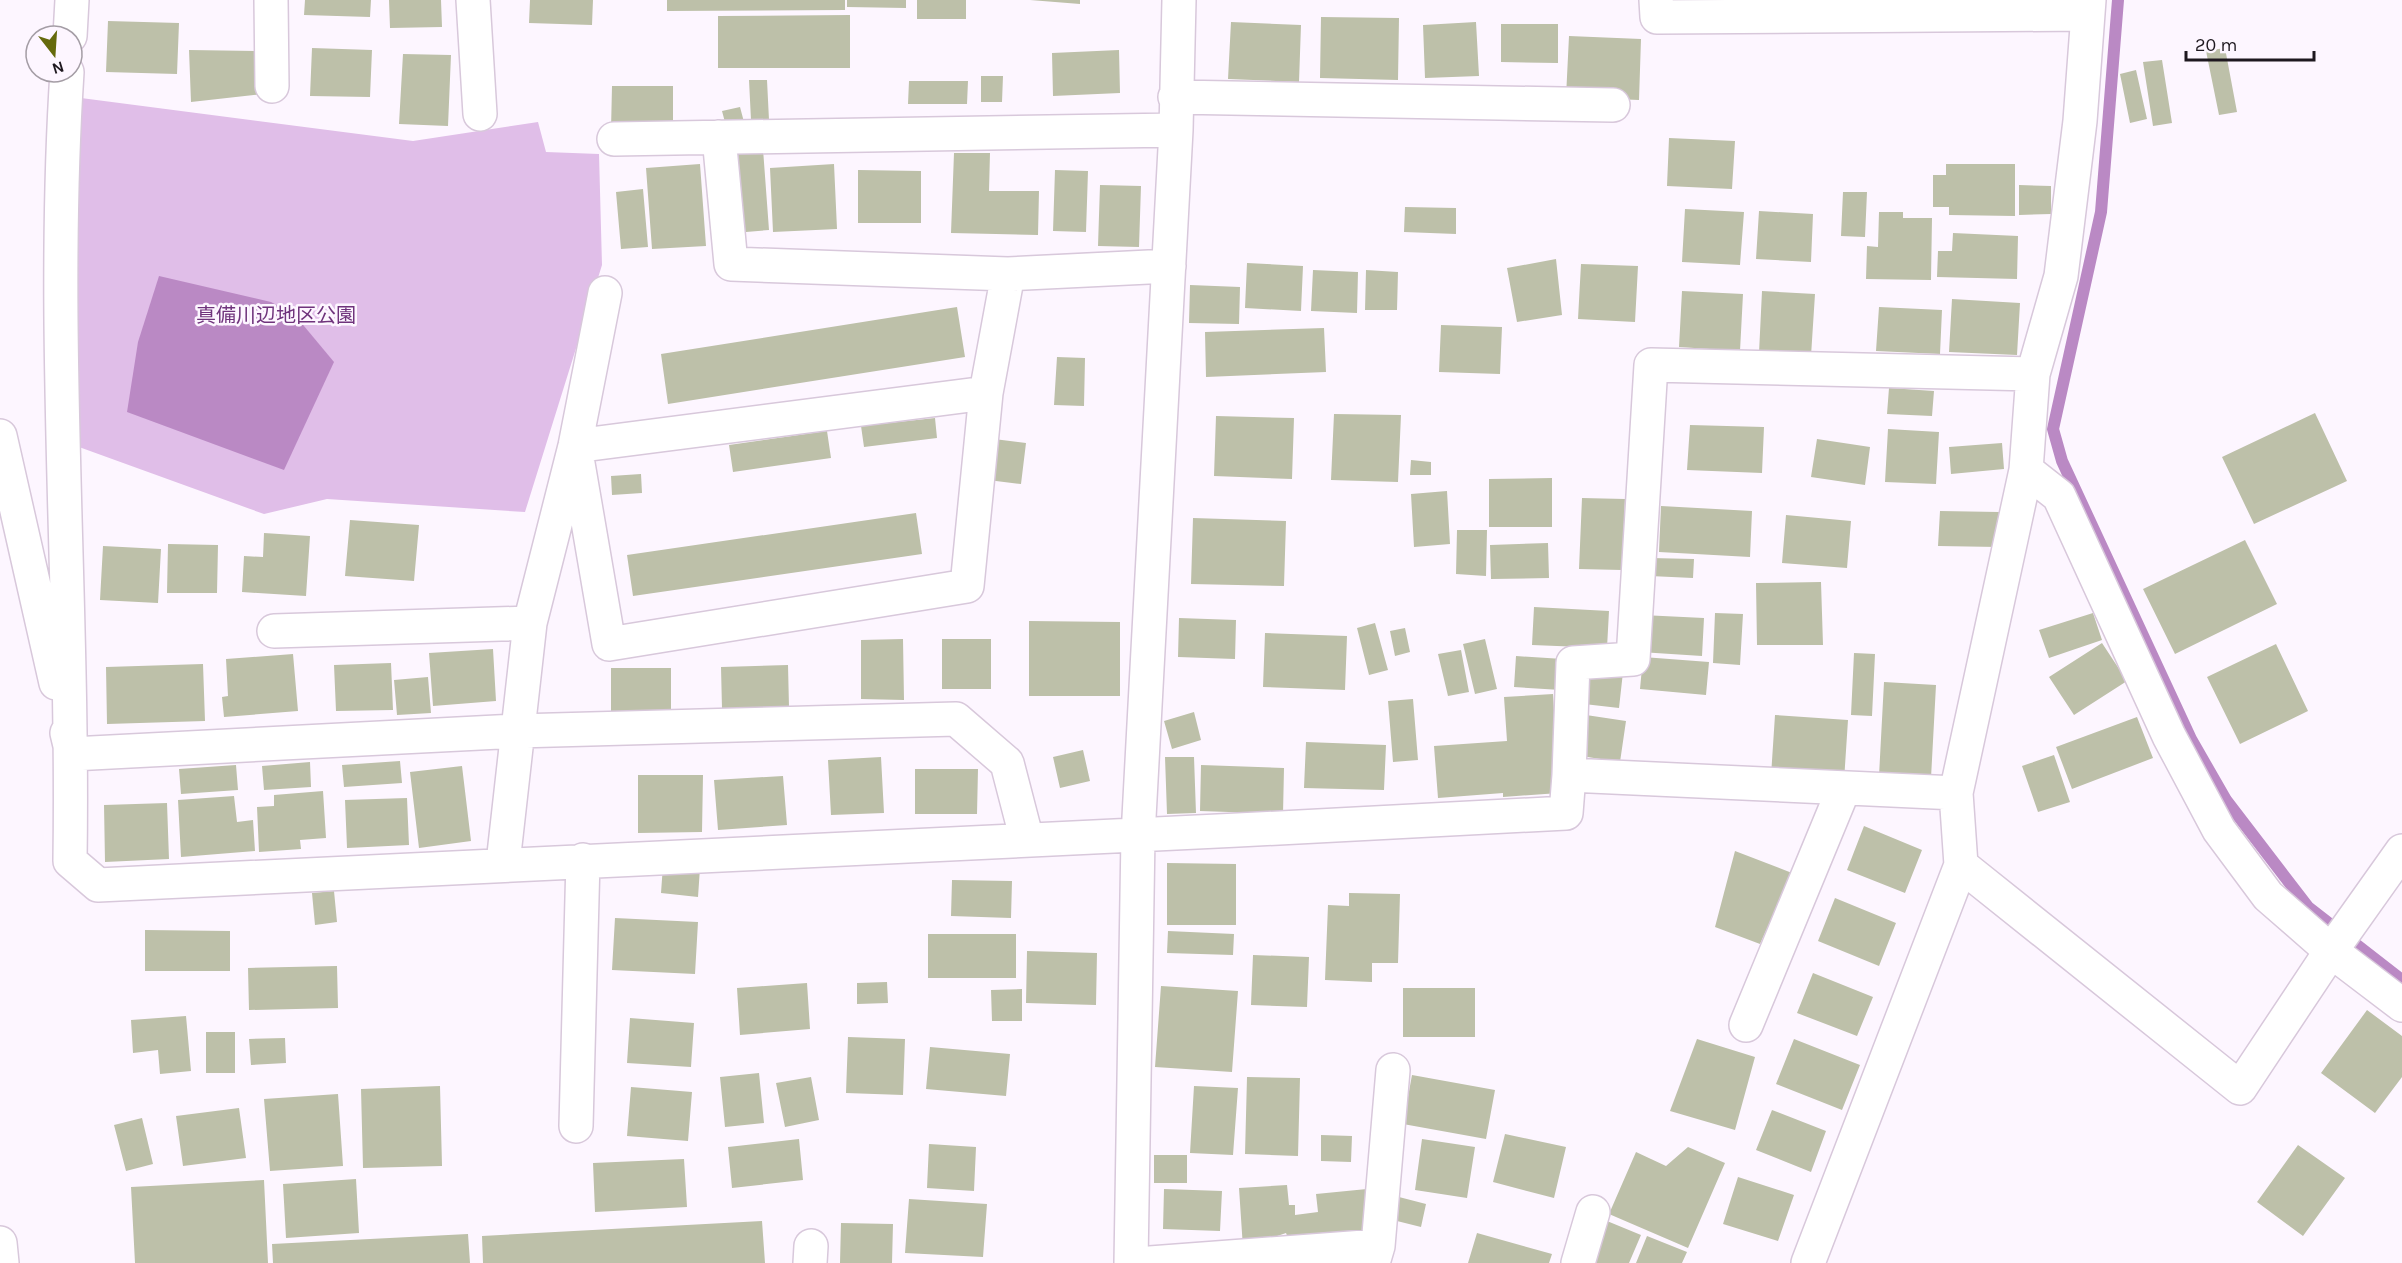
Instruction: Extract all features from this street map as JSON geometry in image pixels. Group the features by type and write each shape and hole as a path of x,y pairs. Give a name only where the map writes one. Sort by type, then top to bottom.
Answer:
{"street":[{"path":"71,24 72,0"},
{"path":"271,0 272,87"},
{"path":"473,0 480,114"},
{"path":"1131,1263 1138,836 1176,130 1179,0"},
{"path":"1656,0 1657,17 2088,7 2080,122 2061,276 2033,374 2026,470 1956,793 1960,865 1808,1263"},
{"path":"66,84 60,221 72,754 70,861 98,885 503,863 1138,836 1566,813 1574,663 1633,659 1651,365 2033,374"},
{"path":"1175,98 1613,105"},
{"path":"614,138 1176,130"},
{"path":"719,137 731,264 1008,274 1169,266"},
{"path":"575,447 609,644 967,586 986,393 1008,274"},
{"path":"503,863 530,623 575,447 605,293"},
{"path":"575,447 986,393"},
{"path":"0,436 72,754"},
{"path":"2026,470 2059,496 2169,736 2219,830 2268,896 2340,938 2402,1005"},
{"path":"274,631 530,623"},
{"path":"72,754 517,731 956,719 1007,762 1027,840"},
{"path":"1569,775 1956,793"},
{"path":"1746,1025 1844,788"},
{"path":"1960,865 2240,1088 2340,938 2402,851"},
{"path":"576,1126 583,860"},
{"path":"1150,1263 1376,1254 1393,1070"},
{"path":"1578,1263 1593,1212"},
{"path":"0,1243 3,1263"}],"green space":[{"name":"真備川辺地区公園","path":"81,98 413,141 538,122 546,152 599,154 602,265 525,512 327,499 264,514 79,447 75,212"}],"shaded area":[{"path":"159,276 271,302 294,314 334,362 284,470 127,412 138,342"}],"building":[{"path":"305,0 371,0 370,17 304,15"},
{"path":"389,0 441,0 442,27 390,28"},
{"path":"530,0 593,0 592,25 529,23"},
{"path":"667,0 845,0 845,10 667,11"},
{"path":"847,0 906,0 906,8 847,7"},
{"path":"917,0 966,0 966,19 917,19"},
{"path":"1030,0 1080,0 1080,4"},
{"path":"850,15 850,68 718,68 718,16"},
{"path":"1321,17 1399,18 1398,80 1320,78"},
{"path":"108,21 179,23 177,74 106,72"},
{"path":"1231,22 1301,25 1299,82 1228,79"},
{"path":"1476,22 1479,76 1425,78 1423,25"},
{"path":"1501,24 1558,24 1558,63 1501,62"},
{"path":"1569,36 1641,39 1639,100 1566,97"},
{"path":"312,48 372,50 370,97 310,96"},
{"path":"2225,48 2237,112 2219,115 2206,51"},
{"path":"189,50 261,51 263,94 191,102"},
{"path":"1119,50 1120,93 1053,96 1052,53"},
{"path":"403,54 451,55 448,126 399,124"},
{"path":"2162,60 2172,123 2153,126 2143,62"},
{"path":"2136,70 2147,119 2130,123 2120,74"},
{"path":"981,76 1003,76 1002,102 981,102"},
{"path":"749,80 767,80 769,120 751,120"},
{"path":"909,81 968,81 967,104 908,104"},
{"path":"612,86 673,86 673,131 611,130"},
{"path":"740,107 744,122 726,126 722,111"},
{"path":"1669,138 1735,141 1732,189 1667,186"},
{"path":"763,149 769,230 734,233 728,152"},
{"path":"954,153 990,153 989,191 1039,191 1038,235 951,233"},
{"path":"700,164 706,246 652,249 646,168"},
{"path":"834,164 837,229 773,232 770,168"},
{"path":"1946,164 2015,164 2015,216 1949,215 1949,207 1933,207 1933,175 1946,175"},
{"path":"858,170 921,171 921,223 858,223"},
{"path":"1055,170 1088,171 1086,232 1053,231"},
{"path":"1100,185 1141,186 1139,247 1098,246"},
{"path":"2019,185 2051,186 2051,214 2019,215"},
{"path":"643,189 648,247 621,249 616,192"},
{"path":"1843,192 1867,192 1865,237 1841,236"},
{"path":"1405,207 1456,208 1456,234 1404,232"},
{"path":"1685,209 1744,212 1740,265 1682,262"},
{"path":"1759,211 1813,214 1811,262 1756,259"},
{"path":"1879,212 1903,212 1903,218 1932,218 1931,280 1866,279 1867,246 1878,247"},
{"path":"1953,233 2018,236 2017,279 1937,277 1938,251 1952,251"},
{"path":"1556,259 1562,315 1517,322 1507,268"},
{"path":"1247,263 1303,266 1301,311 1245,308"},
{"path":"1581,264 1638,266 1635,322 1578,319"},
{"path":"1313,270 1358,272 1357,313 1311,311"},
{"path":"1366,270 1398,272 1397,310 1365,310"},
{"path":"1190,285 1240,287 1239,324 1189,323"},
{"path":"1682,291 1743,294 1740,351 1679,347"},
{"path":"1762,291 1815,294 1811,356 1759,353"},
{"path":"1952,299 2020,303 2017,355 1949,352"},
{"path":"957,307 965,357 668,404 661,354"},
{"path":"1879,307 1942,310 1940,354 1876,351"},
{"path":"1441,325 1502,327 1500,374 1439,372"},
{"path":"1324,328 1326,372 1206,377 1205,332"},
{"path":"1057,357 1085,358 1084,406 1054,405"},
{"path":"1889,388 1934,391 1932,416 1887,414"},
{"path":"2315,413 2347,481 2254,524 2222,457"},
{"path":"1334,414 1401,415 1398,482 1331,480"},
{"path":"1216,416 1294,418 1292,479 1214,476"},
{"path":"935,418 937,438 864,447 861,426"},
{"path":"1690,425 1764,427 1762,473 1687,470"},
{"path":"1888,429 1939,432 1936,484 1885,482"},
{"path":"827,431 831,458 733,472 729,445"},
{"path":"994,439 1026,443 1021,484 988,480"},
{"path":"1817,439 1870,447 1865,485 1811,477"},
{"path":"2002,443 2004,469 1951,474 1949,447"},
{"path":"1411,460 1431,462 1431,475 1410,475"},
{"path":"641,474 642,493 612,495 611,476"},
{"path":"1552,478 1552,527 1489,527 1489,479"},
{"path":"1447,491 1450,544 1414,547 1411,494"},
{"path":"1582,498 1625,499 1622,570 1579,569"},
{"path":"1661,506 1752,511 1750,557 1659,552"},
{"path":"1940,511 1999,512 1998,547 1938,546"},
{"path":"916,513 922,554 633,596 627,555"},
{"path":"1786,515 1851,521 1847,568 1782,563"},
{"path":"1193,518 1286,521 1284,586 1191,584"},
{"path":"350,520 419,525 414,581 345,576"},
{"path":"1457,530 1487,530 1486,576 1456,574"},
{"path":"264,533 310,536 306,596 242,592 244,556 263,557"},
{"path":"2245,540 2277,604 2175,654 2143,589"},
{"path":"1548,543 1549,578 1491,579 1490,545"},
{"path":"168,544 218,545 217,593 167,593"},
{"path":"103,546 161,549 158,603 100,600"},
{"path":"1651,558 1694,559 1693,578 1650,576"},
{"path":"1821,582 1823,645 1757,645 1756,583"},
{"path":"1534,607 1609,611 1607,648 1532,645"},
{"path":"1715,613 1743,614 1740,665 1713,663"},
{"path":"2093,613 2102,640 2049,658 2039,630"},
{"path":"1642,615 1704,618 1702,656 1640,652"},
{"path":"1179,618 1236,620 1235,659 1178,657"},
{"path":"1029,621 1120,622 1120,696 1029,696"},
{"path":"1375,623 1388,670 1369,675 1357,628"},
{"path":"1405,628 1410,652 1395,656 1390,631"},
{"path":"1265,633 1347,636 1345,690 1263,687"},
{"path":"903,639 904,700 861,699 861,640"},
{"path":"942,639 991,639 991,689 942,689"},
{"path":"1485,639 1497,689 1475,694 1463,644"},
{"path":"2102,643 2127,681 2074,715 2049,677"},
{"path":"2276,644 2308,711 2240,744 2207,677"},
{"path":"493,649 496,701 433,706 429,653"},
{"path":"1461,650 1469,692 1448,696 1438,654"},
{"path":"1854,653 1875,654 1872,716 1851,715"},
{"path":"293,654 298,711 224,717 222,697 228,696 226,659"},
{"path":"1516,656 1563,659 1561,690 1514,687"},
{"path":"1643,657 1709,662 1706,695 1640,689"},
{"path":"391,663 393,710 336,711 334,665"},
{"path":"203,664 205,721 107,724 106,667"},
{"path":"788,665 789,707 722,709 721,667"},
{"path":"611,668 671,668 671,715 611,715"},
{"path":"1589,668 1623,672 1619,708 1584,704"},
{"path":"428,677 431,713 397,715 394,680"},
{"path":"1884,682 1936,685 1931,778 1879,776"},
{"path":"1553,694 1559,793 1503,797 1503,793 1438,798 1434,746 1507,741 1504,697"},
{"path":"1413,699 1418,760 1393,762 1388,701"},
{"path":"1194,712 1201,740 1172,749 1164,721"},
{"path":"1586,715 1626,721 1620,762 1581,756"},
{"path":"1775,715 1848,720 1844,781 1771,776"},
{"path":"2137,717 2153,758 2072,789 2056,747"},
{"path":"1306,742 1386,745 1384,790 1304,788"},
{"path":"1083,750 1090,781 1060,788 1053,757"},
{"path":"2054,755 2070,802 2038,812 2022,766"},
{"path":"881,757 884,813 831,815 828,760"},
{"path":"1165,757 1194,757 1196,813 1167,814"},
{"path":"400,761 402,783 344,787 342,765"},
{"path":"310,762 311,787 264,790 262,766"},
{"path":"236,765 238,790 181,794 179,769"},
{"path":"1201,765 1284,768 1283,814 1200,811"},
{"path":"462,766 471,841 419,848 410,772"},
{"path":"915,769 978,769 977,814 915,814"},
{"path":"638,775 703,775 702,832 638,833"},
{"path":"783,776 787,825 718,830 714,780"},
{"path":"323,791 326,838 300,840 301,849 259,852 257,807 274,806 274,795"},
{"path":"234,796 237,822 253,820 255,851 181,857 178,800"},
{"path":"407,798 409,845 347,848 345,800"},
{"path":"167,803 169,859 105,862 104,805"},
{"path":"1864,826 1922,850 1905,893 1847,870"},
{"path":"1735,851 1792,873 1760,944 1715,927"},
{"path":"1167,863 1236,864 1236,925 1167,925"},
{"path":"663,865 700,868 698,897 661,893"},
{"path":"952,880 1012,881 1011,918 951,916"},
{"path":"334,891 337,922 315,925 312,893"},
{"path":"1349,893 1400,894 1398,963 1372,963 1372,982 1325,980 1328,905 1349,906"},
{"path":"1835,898 1896,923 1879,966 1818,941"},
{"path":"615,918 698,922 695,974 612,970"},
{"path":"145,930 230,931 230,971 145,971"},
{"path":"1168,931 1234,934 1233,955 1167,953"},
{"path":"928,934 1016,934 1016,978 928,978"},
{"path":"1027,951 1097,953 1096,1005 1026,1003"},
{"path":"1253,955 1309,957 1307,1007 1251,1005"},
{"path":"337,966 338,1008 249,1010 248,968"},
{"path":"1813,973 1873,997 1857,1036 1797,1013"},
{"path":"887,982 888,1003 857,1004 857,983"},
{"path":"807,983 810,1029 740,1035 737,988"},
{"path":"1161,986 1238,991 1232,1072 1155,1067"},
{"path":"1403,988 1475,988 1475,1037 1403,1037"},
{"path":"1022,989 1022,1021 992,1021 991,990"},
{"path":"2367,1010 2402,1036 2402,1077 2375,1113 2321,1073"},
{"path":"186,1016 191,1071 160,1074 158,1050 133,1053 131,1020"},
{"path":"630,1018 694,1023 691,1067 627,1063"},
{"path":"206,1032 235,1032 235,1073 206,1073"},
{"path":"848,1037 905,1039 903,1095 846,1093"},
{"path":"285,1038 286,1063 251,1065 249,1039"},
{"path":"1697,1039 1755,1057 1735,1130 1670,1111"},
{"path":"1794,1039 1860,1065 1842,1110 1776,1084"},
{"path":"930,1047 1010,1054 1006,1096 926,1089"},
{"path":"759,1073 764,1123 725,1127 720,1077"},
{"path":"1412,1075 1495,1090 1486,1139 1403,1124"},
{"path":"811,1077 819,1120 785,1127 776,1083"},
{"path":"1247,1077 1300,1078 1298,1156 1245,1154"},
{"path":"440,1086 442,1166 363,1168 361,1089"},
{"path":"1194,1086 1238,1088 1233,1155 1190,1153"},
{"path":"631,1087 692,1092 688,1141 627,1136"},
{"path":"338,1094 343,1166 270,1171 264,1099"},
{"path":"239,1108 246,1158 183,1166 176,1116"},
{"path":"1772,1110 1826,1131 1811,1172 1756,1150"},
{"path":"142,1118 153,1164 126,1171 114,1125"},
{"path":"1505,1134 1566,1147 1554,1198 1493,1182"},
{"path":"1321,1135 1352,1136 1351,1162 1321,1161"},
{"path":"799,1139 803,1180 732,1188 728,1147"},
{"path":"1422,1139 1475,1147 1467,1198 1415,1190"},
{"path":"929,1144 976,1147 974,1191 927,1188"},
{"path":"2298,1145 2345,1178 2303,1236 2257,1202"},
{"path":"1688,1147 1725,1163 1688,1248 1609,1214 1636,1152 1666,1166"},
{"path":"1154,1155 1187,1155 1187,1183 1154,1183"},
{"path":"684,1159 687,1207 595,1212 593,1163"},
{"path":"1738,1177 1794,1195 1778,1241 1723,1224"},
{"path":"356,1179 359,1233 286,1238 283,1184"},
{"path":"264,1180 268,1263 135,1263 131,1187"},
{"path":"1287,1185 1289,1205 1295,1205 1295,1215 1318,1212 1316,1194 1367,1189 1371,1242 1292,1248 1286,1233 1243,1248 1239,1188"},
{"path":"1164,1189 1222,1191 1220,1231 1163,1229"},
{"path":"1399,1197 1426,1204 1421,1227 1393,1220"},
{"path":"909,1199 987,1204 983,1257 905,1253"},
{"path":"762,1221 765,1263 483,1263 482,1236"},
{"path":"1607,1221 1641,1235 1629,1263 1591,1263"},
{"path":"841,1223 893,1224 892,1263 840,1263"},
{"path":"1477,1233 1552,1254 1549,1263 1468,1263"},
{"path":"468,1234 470,1263 273,1263 272,1244"},
{"path":"1647,1236 1687,1252 1682,1263 1636,1263"}],"waterway":[{"path":"2118,0 2101,212 2053,429 2062,461 2191,739 2226,800 2308,907 2402,980"}]}
